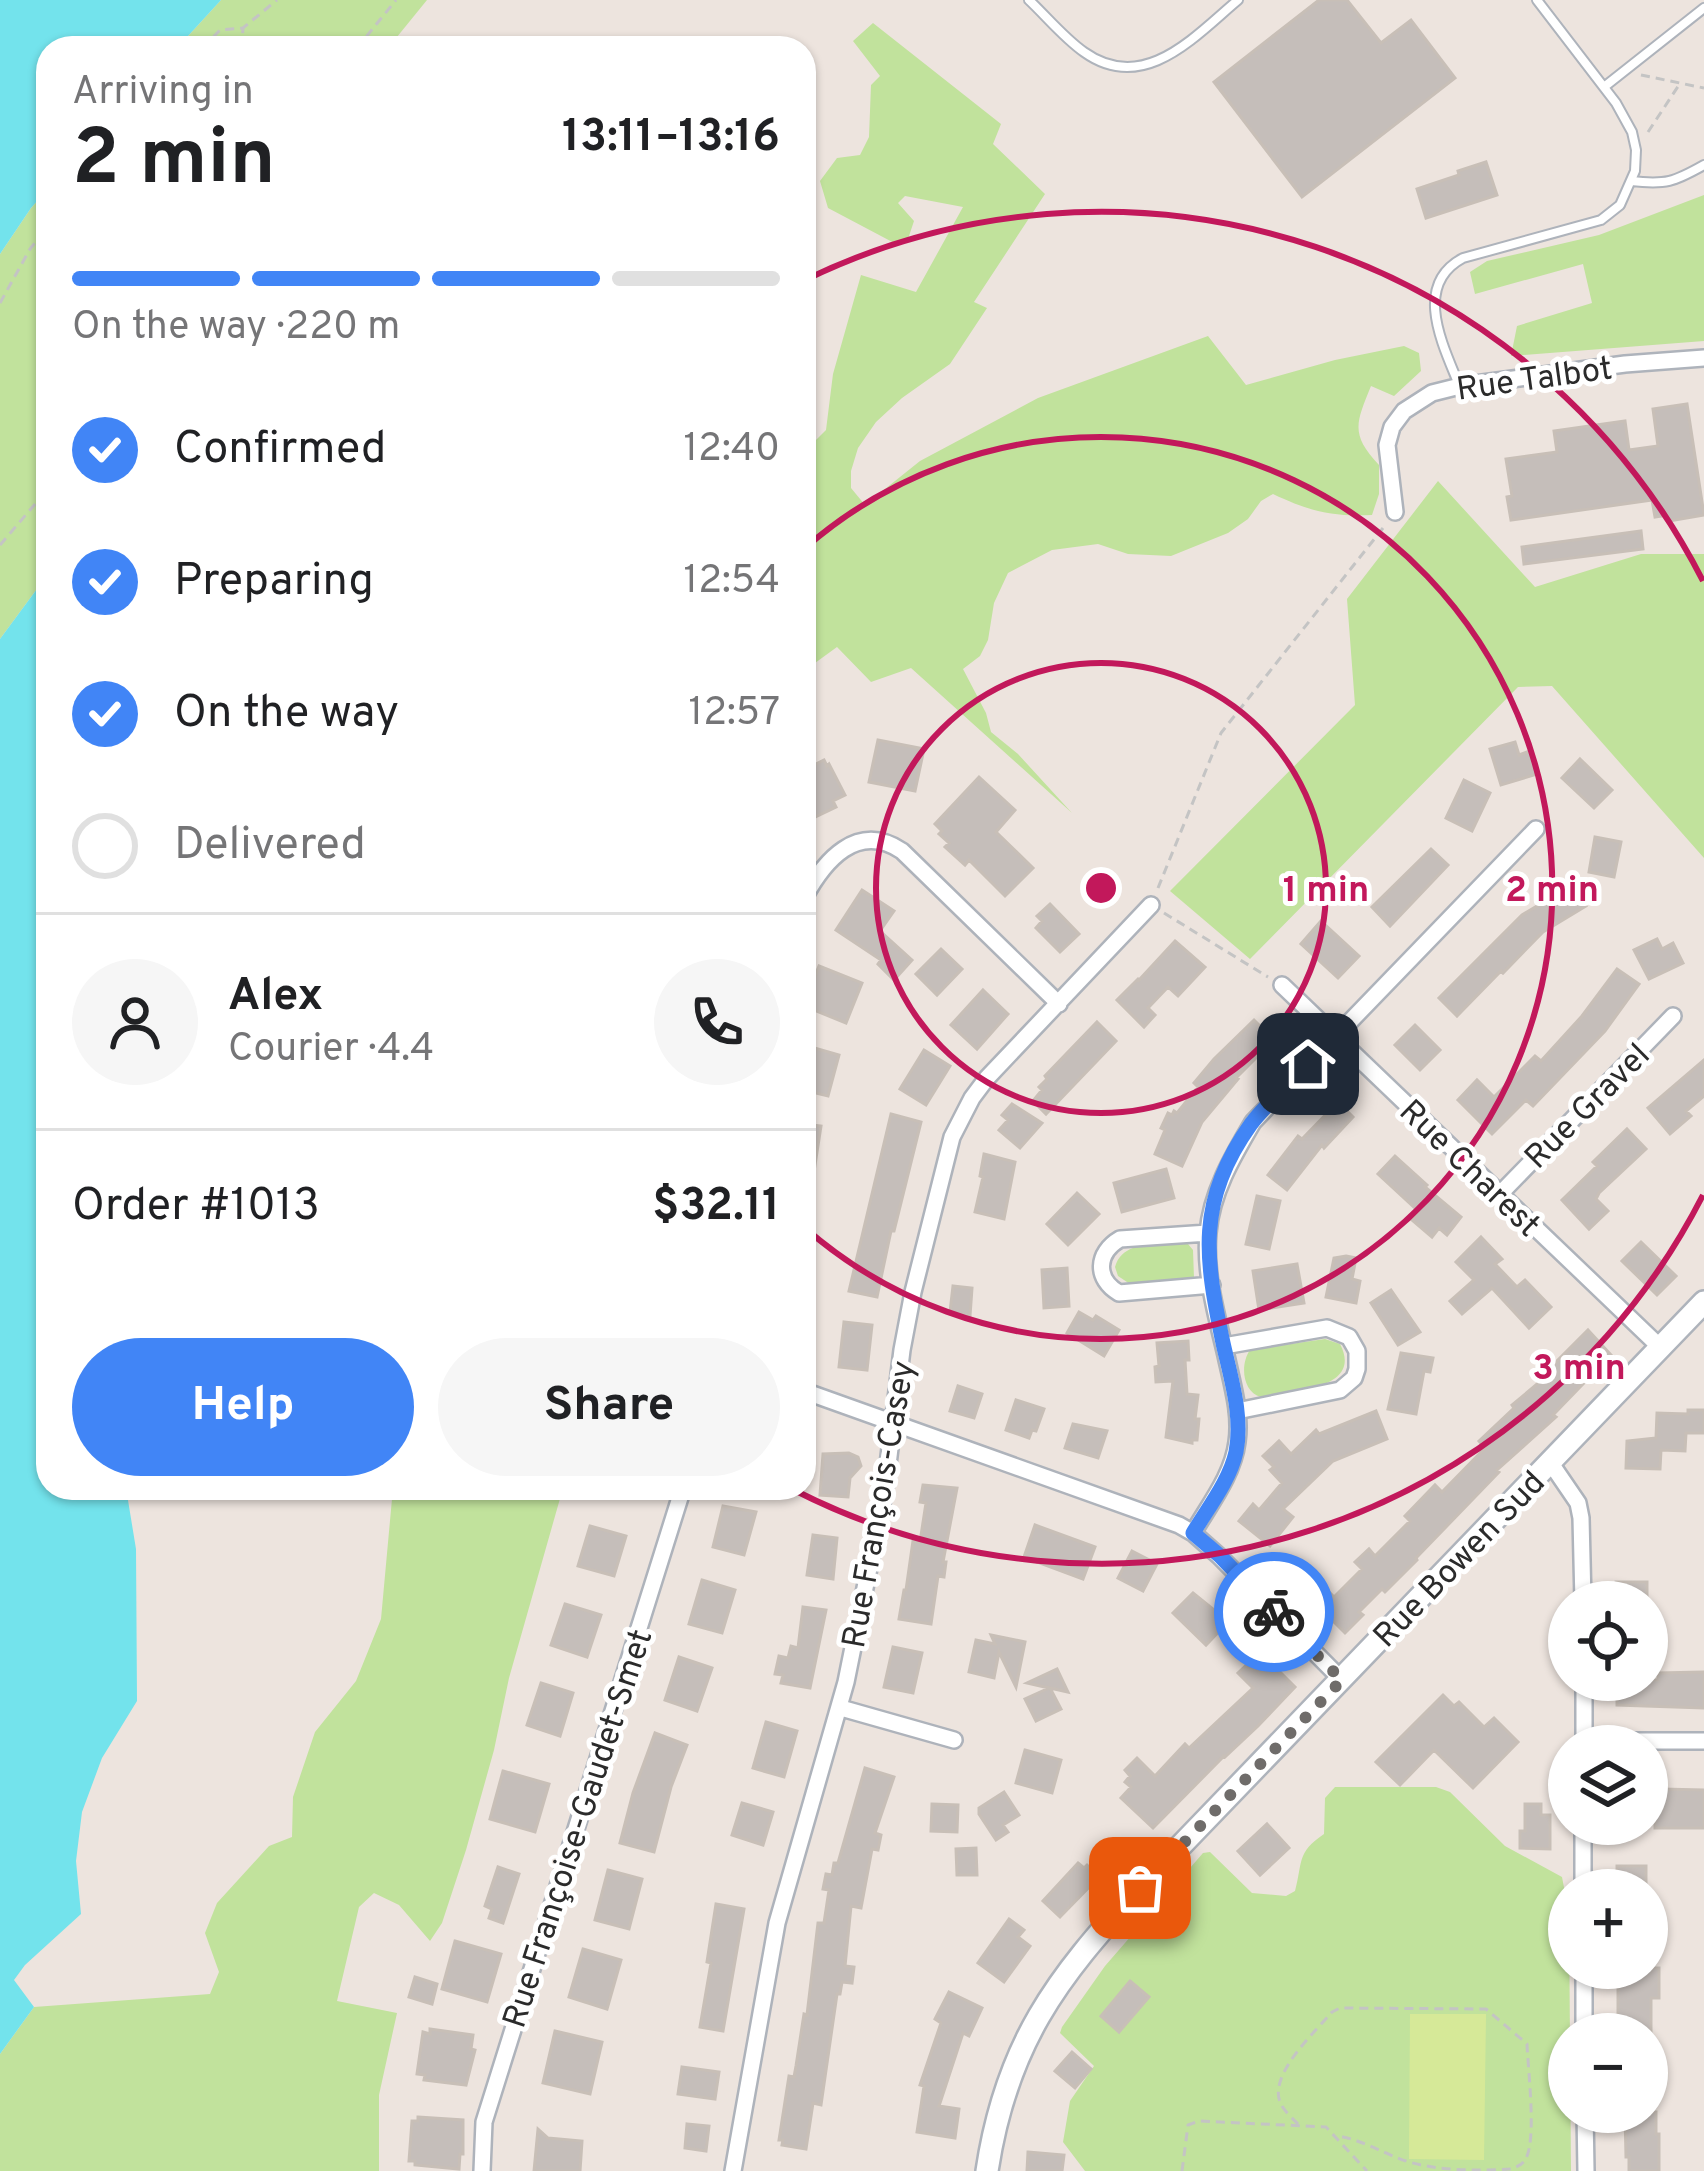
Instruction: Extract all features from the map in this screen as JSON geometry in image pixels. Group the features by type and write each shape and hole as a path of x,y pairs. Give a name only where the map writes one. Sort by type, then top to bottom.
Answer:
{"street":[{"name":"Rue Talbot","path":"1395,512 1387,445 1392,427 1404,411 1432,393 1625,364 1704,358"},
{"path":"1193,1533 1233,1465 1238,1429 1212,1285 1208,1233 1224,1175 1253,1122 1536,829"},
{"path":"816,878 839,851 856,843 890,843 1059,1004"},
{"name":"Rue François-Casey","path":"733,2171 777,1923 841,1708 882,1506 902,1350 952,1137 987,1078 1151,905"},
{"name":"Rue Charest","path":"1282,986 1661,1348"},
{"name":"Rue Gravel","path":"1499,1195 1673,1016"},
{"path":"1208,1233 1120,1239 1102,1256 1101,1272 1119,1293 1212,1285"},
{"name":"Rue Bowen Sud","path":"987,2171 1018,2054 1076,1959 1704,1302"},
{"path":"1224,1346 1327,1328 1349,1337 1357,1351 1354,1378 1340,1390 1237,1411"},
{"path":"816,1395 1161,1517 1193,1533 1342,1680"},
{"path":"1550,1462 1578,1503 1582,1581"},
{"name":"Rue Françoise-Gaudet-Smet","path":"482,2171 484,2122 679,1500"},
{"path":"841,1708 954,1740"},
{"path":"1668,1742 1704,1741"},
{"path":"1585,2133 1586,2171"}],"lane":[{"path":"1029,0 1085,53 1108,64 1131,67 1170,56 1238,0"},
{"path":"1460,386 1436,322 1438,280 1450,265 1600,220 1620,205 1631,181 1636,150 1632,132 1537,0"},
{"path":"1604,87 1704,8"},
{"path":"1631,181 1675,182 1704,165"}],"path":[{"path":"214,36 220,30 243,28 277,0"},
{"path":"367,36 396,0"},
{"path":"242,36 243,28"},
{"path":"1624,71 1704,88"},
{"path":"1636,150 1680,83"},
{"path":"0,303 36,241"},
{"path":"0,545 36,503"},
{"path":"1282,986 1151,905 1221,733 1395,512"},
{"path":"1298,2124 1280,2104 1279,2082 1284,2070 1340,2008 1486,2009 1527,2044 1530,2135 1527,2156 1512,2169 1432,2167 1338,2137"},
{"path":"1182,2171 1188,2125 1199,2121 1327,2128 1367,2171"}],"green space":[{"path":"221,0 427,0 398,36 188,36"},
{"path":"873,23 1001,124 993,144 1045,194 974,302 987,308 950,364 902,398 876,422 858,448 851,488 865,505 920,461 1038,398 1208,336 1246,385 1404,346 1419,353 1421,371 1394,396 1371,386 1362,410 1360,436 1379,465 1379,494 1372,515 1321,512 1273,494 1228,533 1171,556 1128,554 1098,544 1052,550 1008,573 994,603 988,640 980,656 963,669 991,732 1072,813 911,668 871,682 837,647 816,662 816,440 826,430 833,374 861,275 916,292 963,207 905,196 898,203 914,221 907,242 898,245 828,208 820,181 837,158 860,155 869,137 871,85 880,76 853,41"},
{"path":"1704,195 1704,341 1511,356 1517,326 1592,303 1583,264 1475,294 1470,272 1487,261 1599,235"},
{"path":"36,202 36,590 0,639 0,254"},
{"path":"1438,481 1535,587 1641,554 1704,554 1704,858 1552,686 1518,687 1250,959 1170,891 1355,705 1347,599"},
{"path":"1188,1244 1193,1250 1194,1278 1130,1284 1118,1276 1115,1267 1126,1251"},
{"path":"1325,1339 1340,1344 1345,1359 1342,1371 1333,1379 1306,1390 1261,1397 1250,1390 1244,1370 1250,1350"},
{"path":"392,1500 560,1500 509,1678 494,1750 442,1923 430,1941 399,1905 374,1893 359,1907 337,2001 397,2013 379,2095 379,2171 0,2171 0,2054 34,2007 210,1994 219,1972 205,1933 217,1903 269,1846 292,1837 293,1797 315,1732 356,1681 381,1619"},
{"path":"1335,1787 1436,1787 1450,1792 1505,1846 1548,1869 1548,1989 1570,1989 1570,2013 1548,2013 1548,2133 1571,2133 1571,2171 1085,2171 1063,2142 1070,2101 1094,2066 1060,2033 1105,1966 1203,1853 1210,1852 1252,1893 1286,1896 1295,1891 1305,1853 1324,1834 1325,1798"},
{"path":"1410,2014 1486,2014 1484,2160 1409,2159"}],"water":[{"path":"0,0 221,0 188,36 36,36 36,202 0,254"},
{"path":"36,590 36,1500 128,1500 136,1549 137,1701 102,1758 82,1812 76,1861 81,1914 14,1980 34,2007 0,2054 0,639"}],"building":[{"path":"1319,0 1347,0 1381,43 1411,20 1455,78 1302,197 1214,82"},
{"path":"1486,162 1497,195 1426,218 1417,189"},
{"path":"1687,404 1704,515 1669,521 1668,515 1655,517 1652,500 1511,520 1506,459 1557,452 1554,431 1625,421 1629,450 1658,446 1653,409"},
{"path":"1641,531 1643,549 1524,564 1522,547"},
{"path":"878,740 924,749 915,791 869,782"},
{"path":"1515,742 1519,755 1530,751 1537,774 1501,785 1490,749"},
{"path":"1580,759 1612,790 1594,808 1562,778"},
{"path":"824,760 829,764 845,795 833,801 836,807 816,817 816,764"},
{"path":"979,777 1015,810 996,832 1033,868 1005,896 969,860 965,865 945,847 949,843 935,824"},
{"path":"1464,780 1490,793 1472,831 1446,818"},
{"path":"1595,837 1621,842 1614,877 1589,872"},
{"path":"1431,849 1448,865 1390,926 1372,907"},
{"path":"1574,884 1586,906 1543,932 1457,1016 1439,998 1522,915"},
{"path":"862,890 894,911 880,931 912,960 894,980 878,964 881,960 836,930"},
{"path":"1050,904 1079,934 1060,952 1036,928 1042,921 1037,916"},
{"path":"1321,921 1359,956 1338,978 1301,944"},
{"path":"1657,939 1662,949 1673,943 1683,963 1649,979 1634,950"},
{"path":"1175,941 1205,967 1178,996 1168,987 1148,1008 1155,1015 1144,1027 1117,1000"},
{"path":"941,949 962,969 937,995 916,974"},
{"path":"819,966 862,983 846,1023 816,1011"},
{"path":"1617,969 1639,984 1605,1031 1533,1106 1526,1100 1492,1134 1458,1100 1477,1080 1494,1097 1535,1056 1541,1061"},
{"path":"983,990 1008,1014 977,1049 951,1025"},
{"path":"1254,1020 1274,1040 1202,1122 1182,1166 1155,1154 1168,1113 1177,1113 1198,1087 1194,1083"},
{"path":"1097,1022 1116,1041 1046,1114 1033,1101 1045,1076"},
{"path":"1415,1025 1440,1050 1420,1070 1395,1045"},
{"path":"816,1048 839,1055 828,1096 816,1093"},
{"path":"924,1050 950,1066 926,1105 900,1089"},
{"path":"1704,1060 1704,1096 1686,1111 1691,1116 1670,1134 1648,1108"},
{"path":"1338,1102 1353,1117 1324,1148 1322,1145 1287,1190 1268,1175 1298,1136 1302,1139"},
{"path":"1012,1104 1042,1123 1020,1148 999,1130 1008,1120 1002,1115"},
{"path":"891,1114 921,1122 877,1297 849,1291"},
{"path":"1627,1129 1646,1149 1599,1193 1596,1199 1608,1211 1589,1229 1562,1200"},
{"path":"984,1154 1015,1162 1004,1219 975,1212"},
{"path":"1395,1156 1461,1217 1447,1235 1439,1228 1432,1237 1412,1220 1418,1211 1378,1174"},
{"path":"1166,1169 1174,1198 1122,1212 1114,1183"},
{"path":"1077,1193 1099,1214 1068,1245 1047,1224"},
{"path":"1257,1196 1280,1201 1269,1249 1246,1244"},
{"path":"1481,1237 1502,1259 1495,1264 1517,1287 1525,1280 1551,1307 1529,1328 1492,1288 1462,1314 1450,1301 1474,1280 1456,1262"},
{"path":"1641,1242 1676,1276 1657,1295 1622,1261"},
{"path":"1334,1258 1356,1258 1352,1279 1360,1281 1356,1303 1326,1297"},
{"path":"1297,1264 1304,1303 1259,1310 1253,1271"},
{"path":"1067,1268 1069,1306 1044,1308 1042,1270"},
{"path":"953,1286 972,1288 970,1316 950,1312"},
{"path":"1391,1290 1420,1332 1398,1345 1371,1303"},
{"path":"1079,1312 1119,1330 1104,1356 1067,1333"},
{"path":"844,1322 872,1325 867,1370 839,1367"},
{"path":"1588,1330 1611,1355 1553,1415 1556,1417 1497,1470 1417,1560 1359,1612 1363,1615 1345,1633 1318,1606 1362,1569 1355,1562 1369,1549 1375,1556 1410,1521 1405,1516 1435,1485 1442,1492 1485,1448 1479,1441"},
{"path":"1188,1341 1187,1394 1198,1395 1195,1419 1199,1419 1197,1440 1192,1443 1166,1437 1173,1381 1156,1382 1155,1367 1159,1366 1157,1343"},
{"path":"1401,1353 1433,1358 1430,1372 1424,1371 1416,1414 1388,1409"},
{"path":"958,1386 982,1394 974,1418 950,1411"},
{"path":"1016,1400 1044,1409 1029,1438 1006,1430"},
{"path":"1688,1410 1704,1410 1704,1433 1686,1433 1685,1451 1661,1450 1660,1469 1626,1468 1627,1441 1656,1438 1657,1413 1688,1414"},
{"path":"1376,1411 1387,1439 1333,1461 1283,1509 1293,1517 1270,1546 1239,1521 1253,1504 1259,1510 1282,1483 1263,1456 1279,1441 1291,1454 1316,1430 1319,1434"},
{"path":"1073,1424 1107,1431 1098,1458 1065,1448"},
{"path":"823,1454 858,1457 861,1466 850,1478 848,1497 820,1495"},
{"path":"923,1485 957,1488 944,1577 938,1576 931,1624 899,1619 913,1541 920,1542 926,1503 920,1502"},
{"path":"723,1506 756,1512 744,1555 713,1547"},
{"path":"1035,1525 1095,1547 1083,1579 1024,1557"},
{"path":"590,1526 626,1536 614,1576 578,1566"},
{"path":"813,1535 837,1538 833,1579 807,1575"},
{"path":"1132,1551 1157,1564 1143,1591 1118,1578"},
{"path":"702,1580 735,1590 722,1633 689,1624"},
{"path":"1193,1593 1225,1625 1206,1645 1173,1613"},
{"path":"565,1604 601,1615 587,1657 551,1645"},
{"path":"803,1607 826,1610 810,1688 781,1683 783,1675 775,1674 779,1656 788,1658 791,1646 798,1648"},
{"path":"991,1635 1025,1642 1016,1687 999,1652 994,1678 969,1672 976,1640 995,1644"},
{"path":"893,1647 922,1653 913,1693 884,1687"},
{"path":"1260,1652 1295,1687 1153,1828 1121,1798 1131,1787 1125,1782 1130,1776 1125,1770 1137,1758 1155,1776 1185,1744 1189,1748 1253,1688 1238,1673"},
{"path":"679,1657 712,1668 697,1711 665,1700"},
{"path":"1057,1669 1068,1692 1050,1688 1061,1709 1036,1721 1025,1699 1049,1688 1027,1683"},
{"path":"1704,1672 1704,1708 1617,1705 1617,1701 1668,1701 1668,1673"},
{"path":"541,1683 573,1693 560,1736 527,1725"},
{"path":"1443,1695 1454,1706 1459,1702 1484,1727 1494,1718 1518,1742 1473,1788 1434,1750 1400,1785 1376,1762"},
{"path":"766,1722 797,1731 784,1777 753,1768"},
{"path":"655,1733 687,1745 654,1852 620,1843"},
{"path":"1025,1750 1061,1760 1052,1793 1016,1783"},
{"path":"865,1768 894,1777 875,1833 881,1835 878,1850 872,1849 861,1908 851,1906 845,1966 854,1967 852,1983 842,1982 837,1994 821,2105 813,2103 806,2149 782,2145 789,2076 794,2077 807,2015 818,1923 824,1923 829,1890 823,1889 826,1874 832,1875 838,1863"},
{"path":"503,1771 549,1784 535,1832 490,1819"},
{"path":"1668,1789 1704,1790 1704,1828 1668,1828"},
{"path":"1004,1792 1019,1815 1003,1825 1008,1832 996,1840 979,1808"},
{"path":"742,1803 773,1812 763,1845 732,1835"},
{"path":"932,1804 958,1805 957,1832 931,1831"},
{"path":"1525,1804 1541,1804 1541,1815 1548,1815 1550,1849 1520,1848 1520,1831 1525,1831"},
{"path":"1267,1824 1289,1848 1260,1875 1238,1851"},
{"path":"976,1848 977,1875 957,1875 956,1849"},
{"path":"1078,1863 1099,1877 1060,1917 1043,1901"},
{"path":"498,1867 519,1874 503,1923 489,1918 492,1909 485,1906"},
{"path":"608,1870 642,1879 629,1929 595,1920"},
{"path":"716,1904 744,1909 723,2031 700,2027"},
{"path":"1009,1919 1024,1930 1018,1937 1030,1946 1004,1982 978,1963"},
{"path":"455,1941 501,1954 487,2002 442,1989"},
{"path":"583,1949 621,1960 607,2009 569,1997"},
{"path":"415,1977 437,1984 432,2004 409,1997"},
{"path":"1130,1981 1149,1997 1119,2032 1101,2016"},
{"path":"1618,1989 1659,1989 1659,1998 1651,1998 1651,2013 1618,2013"},
{"path":"949,1992 982,2008 969,2036 963,2033 939,2106 959,2109 955,2138 917,2132 924,2086 920,2085 941,2023 935,2019"},
{"path":"430,2029 473,2035 471,2049 475,2050 466,2085 424,2080 425,2075 417,2074 423,2032 430,2034"},
{"path":"555,2031 602,2042 590,2094 543,2083"},
{"path":"1072,2052 1091,2069 1075,2088 1055,2071"},
{"path":"682,2067 719,2072 715,2099 678,2094"},
{"path":"418,2117 463,2120 459,2169 409,2161 412,2121"},
{"path":"687,2124 709,2126 706,2151 685,2148"},
{"path":"538,2129 548,2138 582,2141 580,2171 534,2171"},
{"path":"1625,2133 1659,2134 1659,2171 1629,2171"},
{"path":"1028,2152 1064,2155 1062,2171 1027,2171"}],"way so far":[{"path":"1140,1888 1342,1680 1274,1612"}],"route":[{"path":"1274,1612 1193,1533 1233,1465 1238,1429 1208,1260 1208,1233 1212,1209 1235,1151 1253,1122 1308,1064"}]}
